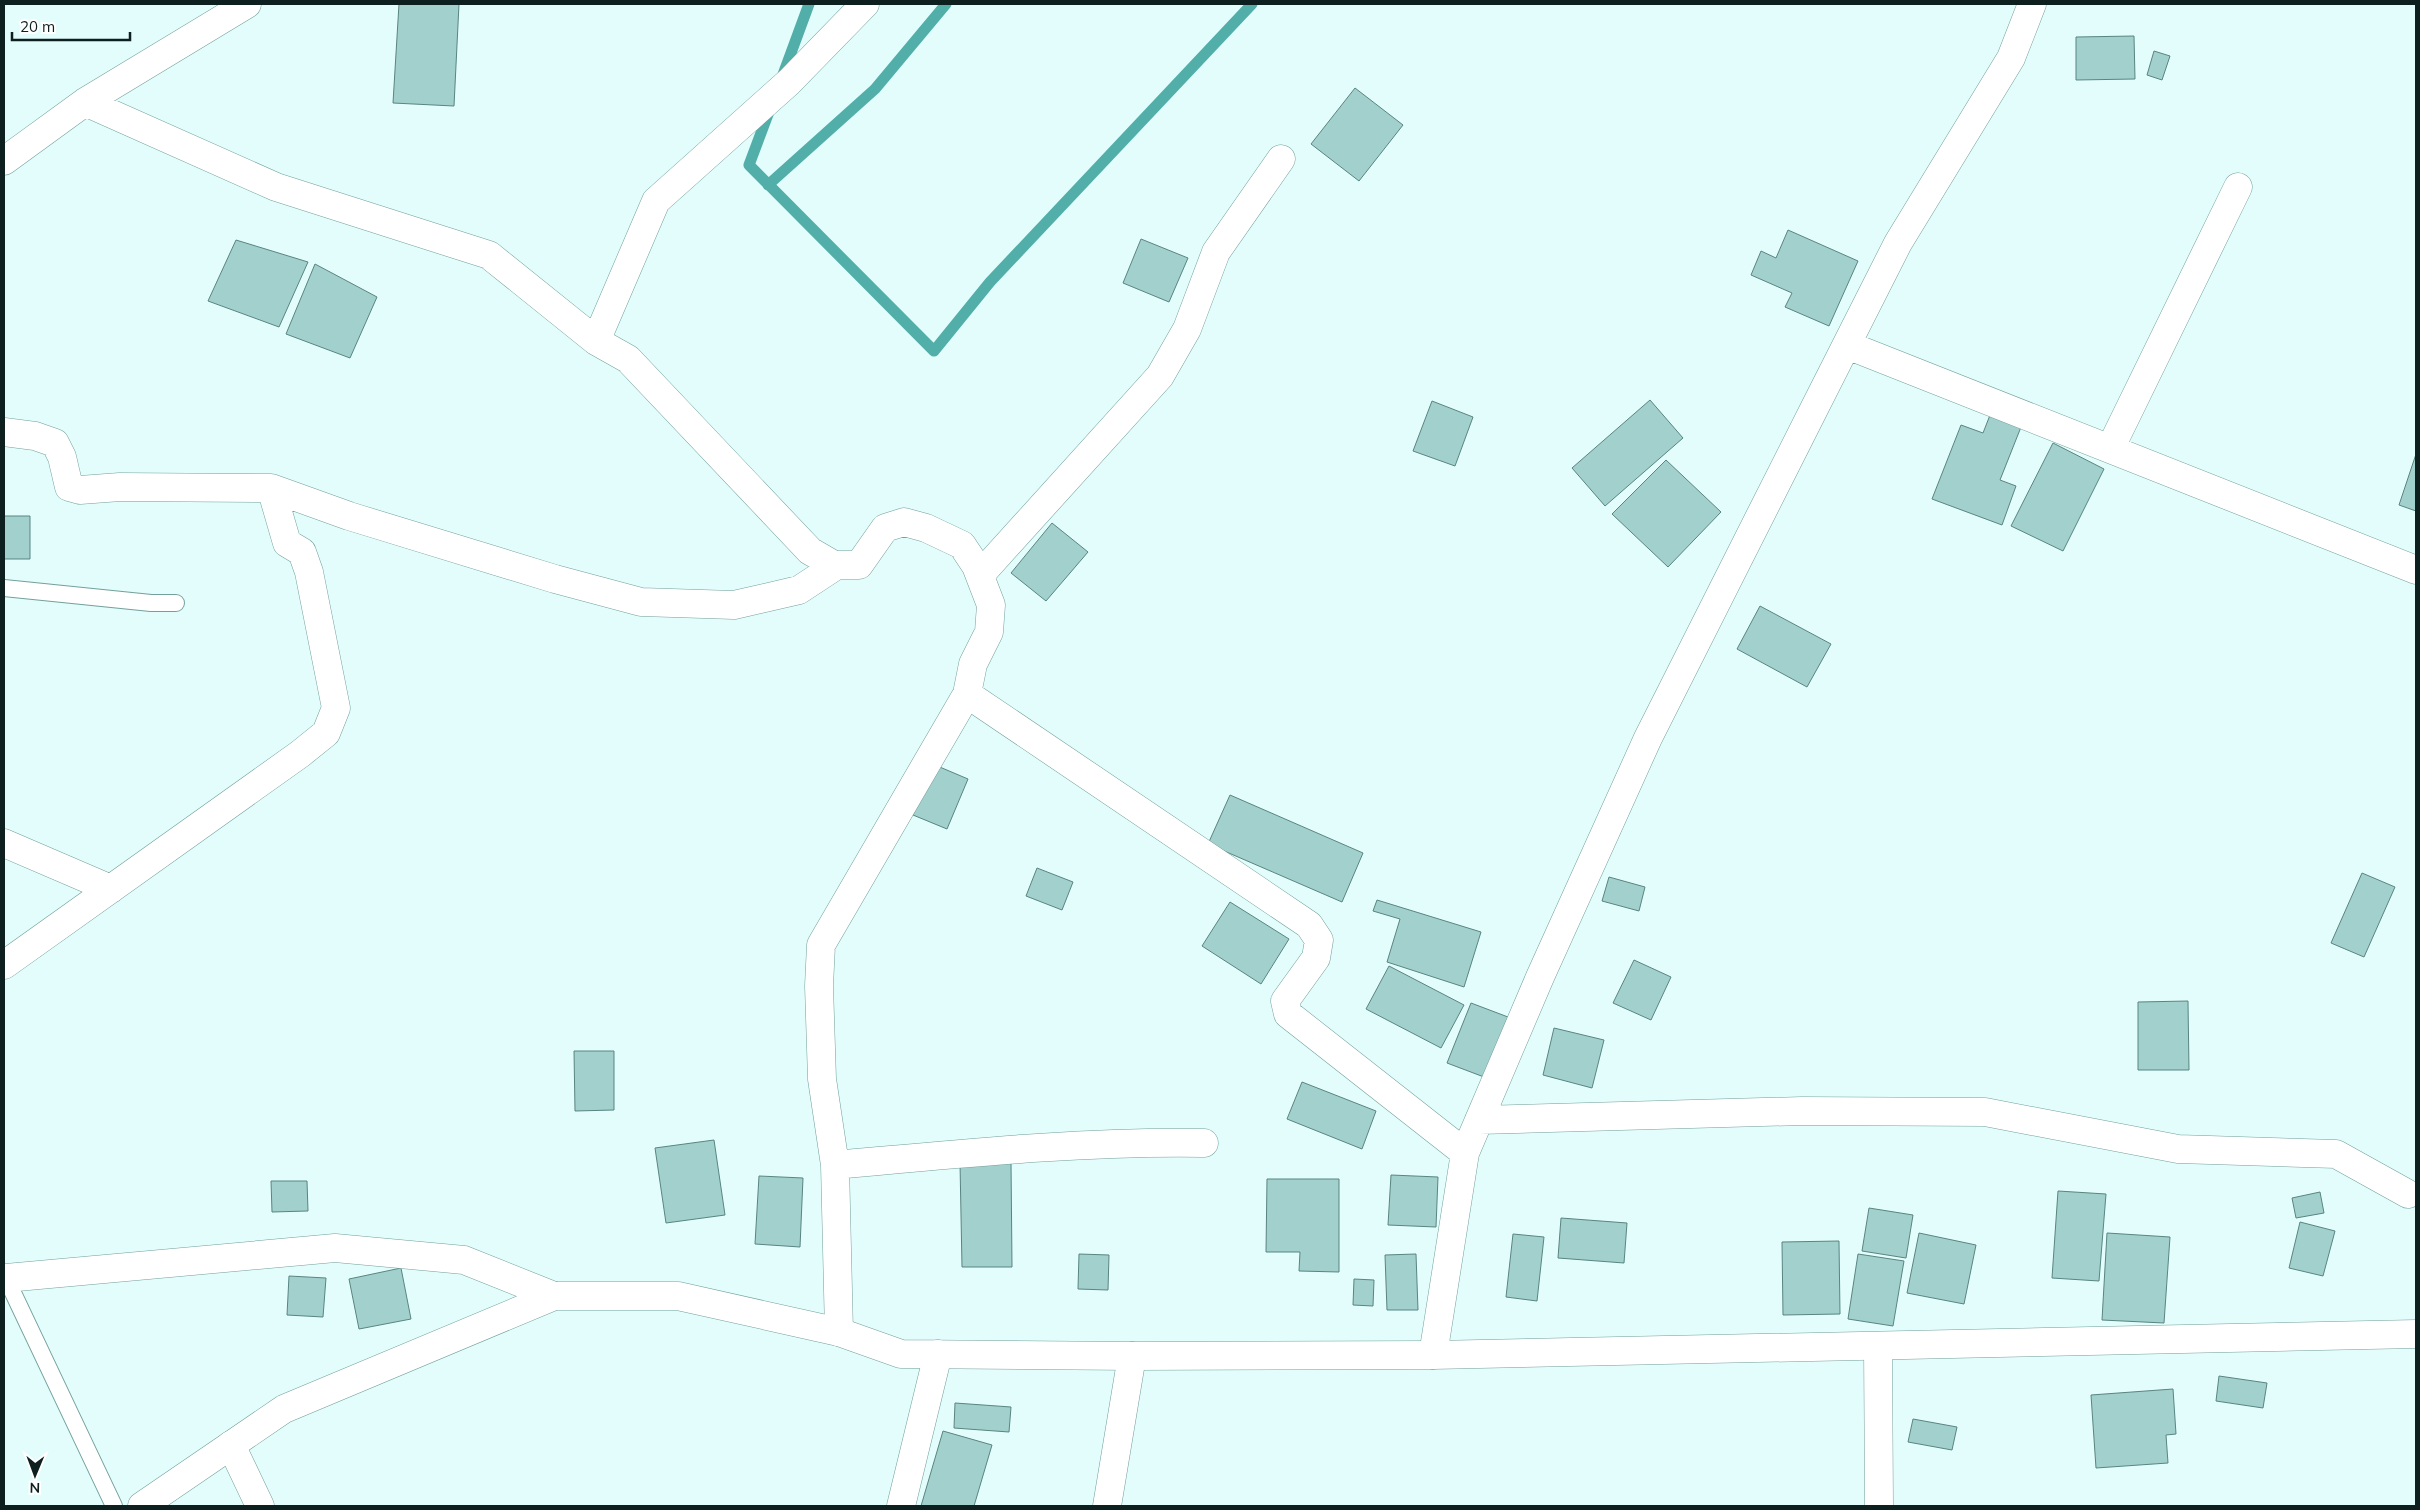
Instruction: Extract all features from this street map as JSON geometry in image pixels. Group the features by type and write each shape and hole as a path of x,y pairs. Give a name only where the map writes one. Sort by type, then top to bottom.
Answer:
{"street":[{"path":"4,161 85,102 247,4"},
{"path":"596,340 656,201 789,82 865,4"},
{"path":"1433,1354 1464,1153 1540,977 1648,738 1898,243 2011,58 2032,4"},
{"path":"85,102 276,187 489,255 596,340 628,358 810,551 837,565 858,565 885,528 904,522 926,528 962,545 976,566 991,604 989,632 973,664 967,694 821,946 819,986 822,1079 835,1165 839,1332"},
{"path":"980,574 1160,376 1187,330 1216,252 1281,159"},
{"path":"2110,449 2238,186"},
{"path":"1847,345 2416,570"},
{"path":"4,432 35,436 55,443 62,457 69,487 80,490 120,487 271,488 368,522 555,579 641,602 734,605 800,590 837,565"},
{"path":"4,965 300,754 326,733 336,708 309,572 302,552 287,543 271,488"},
{"path":"967,694 1309,925 1319,940 1316,958 1285,1001 1288,1014 1464,1153"},
{"path":"4,843 111,889"},
{"path":"1479,1120 1802,1111 1986,1112 2178,1149 2336,1154 2408,1194"},
{"path":"835,1165 962,1153 1136,1142 1204,1143"},
{"path":"6,1278 335,1248 464,1260 554,1296 678,1296 839,1332 902,1354 1132,1356 1433,1354 2416,1334"},
{"path":"142,1506 284,1409 554,1296"},
{"path":"1878,1346 1879,1506"},
{"path":"901,1506 938,1354"},
{"path":"1107,1506 1132,1356"},
{"path":"231,1445 260,1506"}],"lane":[{"path":"4,588 151,603 176,603"},
{"path":"6,1278 114,1506"}],"building":[{"path":"399,4 459,4 454,106 393,103"},
{"path":"2134,36 2135,79 2076,80 2076,37"},
{"path":"2154,51 2170,56 2162,80 2147,75"},
{"path":"1355,88 1403,125 1359,181 1311,144"},
{"path":"1788,230 1858,261 1829,326 1785,307 1792,293 1751,275 1761,251 1776,258"},
{"path":"1141,239 1188,258 1169,302 1123,283"},
{"path":"236,240 308,262 279,327 208,301"},
{"path":"315,264 377,297 350,358 286,334"},
{"path":"1650,400 1683,438 1605,506 1572,468"},
{"path":"1432,401 1473,417 1455,466 1413,451"},
{"path":"1992,410 2023,422 2000,480 2016,486 2002,525 1932,499 1961,425 1983,433"},
{"path":"2053,443 2104,469 2063,551 2011,526"},
{"path":"2416,454 2416,511 2399,505"},
{"path":"1666,460 1721,512 1668,567 1612,514"},
{"path":"4,516 30,516 30,559 4,559"},
{"path":"1052,523 1088,552 1046,601 1011,573"},
{"path":"1760,606 1831,644 1807,687 1737,649"},
{"path":"935,765 968,779 947,829 913,815"},
{"path":"1230,795 1363,853 1342,902 1208,844"},
{"path":"1037,868 1073,882 1062,910 1026,896"},
{"path":"2362,873 2395,887 2364,957 2331,943"},
{"path":"1609,877 1645,887 1639,911 1602,901"},
{"path":"1377,900 1481,932 1464,987 1387,962 1400,919 1373,911"},
{"path":"1230,902 1289,939 1261,984 1202,946"},
{"path":"1634,960 1671,977 1651,1020 1613,1003"},
{"path":"1389,966 1464,1005 1441,1048 1366,1009"},
{"path":"2188,1001 2189,1070 2138,1070 2138,1002"},
{"path":"1471,1003 1508,1017 1484,1077 1447,1063"},
{"path":"1554,1028 1604,1040 1592,1088 1543,1075"},
{"path":"574,1051 614,1051 614,1110 575,1111"},
{"path":"1302,1082 1376,1111 1362,1149 1287,1119"},
{"path":"714,1140 725,1215 666,1223 655,1148"},
{"path":"1011,1162 1012,1267 962,1267 960,1163"},
{"path":"1391,1175 1438,1177 1436,1227 1388,1225"},
{"path":"759,1176 803,1178 800,1247 755,1244"},
{"path":"1267,1179 1339,1179 1339,1272 1299,1271 1300,1252 1266,1252"},
{"path":"271,1181 307,1181 308,1211 272,1212"},
{"path":"2058,1191 2106,1194 2099,1281 2052,1278"},
{"path":"2320,1192 2324,1213 2296,1218 2292,1198"},
{"path":"1869,1208 1913,1215 1906,1258 1862,1251"},
{"path":"1561,1218 1627,1223 1624,1263 1558,1258"},
{"path":"2300,1222 2335,1231 2323,1276 2289,1268"},
{"path":"1919,1233 1976,1245 1964,1304 1907,1293"},
{"path":"2107,1233 2170,1237 2164,1323 2102,1320"},
{"path":"1513,1234 1544,1237 1537,1301 1506,1297"},
{"path":"1839,1241 1840,1314 1783,1315 1782,1242"},
{"path":"1079,1254 1109,1255 1108,1290 1078,1289"},
{"path":"1416,1254 1418,1310 1387,1310 1385,1255"},
{"path":"1858,1254 1904,1261 1893,1326 1848,1319"},
{"path":"401,1268 411,1319 359,1329 349,1279"},
{"path":"289,1276 326,1278 323,1317 287,1315"},
{"path":"1354,1279 1374,1280 1373,1306 1353,1305"},
{"path":"2219,1376 2267,1383 2263,1408 2216,1401"},
{"path":"2173,1389 2176,1434 2166,1435 2168,1463 2096,1468 2091,1395"},
{"path":"955,1403 1011,1407 1009,1432 954,1428"},
{"path":"1913,1419 1957,1427 1952,1450 1908,1442"},
{"path":"943,1431 992,1445 974,1506 921,1506"}],"waterway":[{"path":"781,80 809,4"},
{"path":"768,185 875,89 946,4"},
{"path":"770,109 749,165 934,351 990,282 1252,4"}]}
